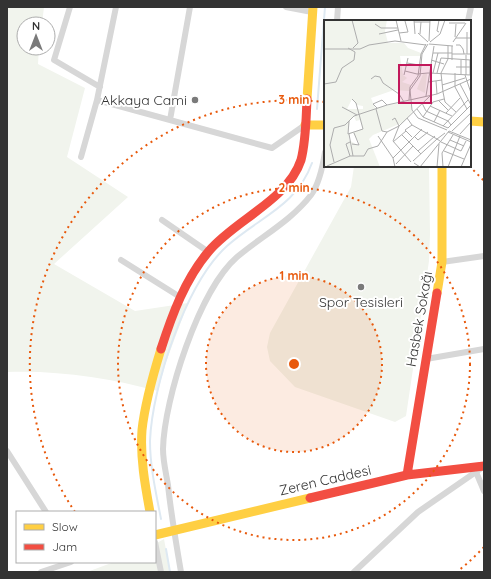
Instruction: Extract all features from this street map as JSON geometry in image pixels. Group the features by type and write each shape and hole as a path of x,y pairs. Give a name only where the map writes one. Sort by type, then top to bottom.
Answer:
{"street":[{"path":"70,7 54,60 100,87"},
{"path":"81,157 97,100 116,7"},
{"path":"170,120 190,7"},
{"path":"150,511 142,452 144,418 163,344 180,297 190,277 207,252 231,229 271,200 290,180 300,161 305,125 313,10 286,7"},
{"path":"337,20 338,7"},
{"path":"468,20 471,7"},
{"path":"97,100 272,148 305,125 324,125"},
{"path":"471,121 484,122"},
{"path":"181,572 173,530 163,450 165,423 173,387 182,357 207,300 222,273 236,258 291,217 312,194 324,157"},
{"name":"Hasbek Sokağı","path":"407,475 442,262 442,167"},
{"path":"162,220 207,252"},
{"path":"442,262 484,256"},
{"path":"121,260 180,297"},
{"path":"426,359 484,348"},
{"path":"7,451 9,459 45,511"},
{"path":"354,572 418,512 484,466"},
{"name":"Zeren Caddesi","path":"156,535 407,475 484,466"},
{"path":"476,472 484,492"},
{"path":"156,547 161,572"},
{"path":"41,572 68,563"}],"shaded area":[{"path":"7,7 44,7 43,16 16,16 16,56 38,56 38,64 85,88 67,157 128,197 54,264 135,311 188,303 166,362 158,391 121,382 83,376 45,372 7,372"},
{"name":"Spor Tesisleri","path":"354,167 429,167 429,261 406,416 395,422 295,387 270,361 267,347 270,333 351,187"},
{"path":"164,539 170,572 87,572 111,563 156,563 156,543"}],"waterway":[{"path":"317,109 325,7"},
{"path":"161,519 151,460 150,441 152,418 164,365 185,309 198,284 212,263 227,246 239,236 287,201 305,178 312,163"},
{"path":"166,549 170,572"}],"traffic: slow":[{"path":"307,99 313,7"},
{"path":"471,121 484,122"},
{"path":"305,125 324,125"},
{"path":"437,293 442,262 442,167"},
{"path":"150,511 142,461 142,430 147,399 161,349"},
{"path":"156,535 310,498"}],"traffic: jam":[{"path":"161,349 180,298 200,262 220,240 260,209 285,187 294,174 303,153 306,130 307,99"},
{"path":"407,475 437,293"},
{"path":"310,498 407,475 484,466"}],"place":[{"name":"Akkaya Cami","path":"195,100"},
{"name":"Spor Tesisleri","path":"361,287"}]}
